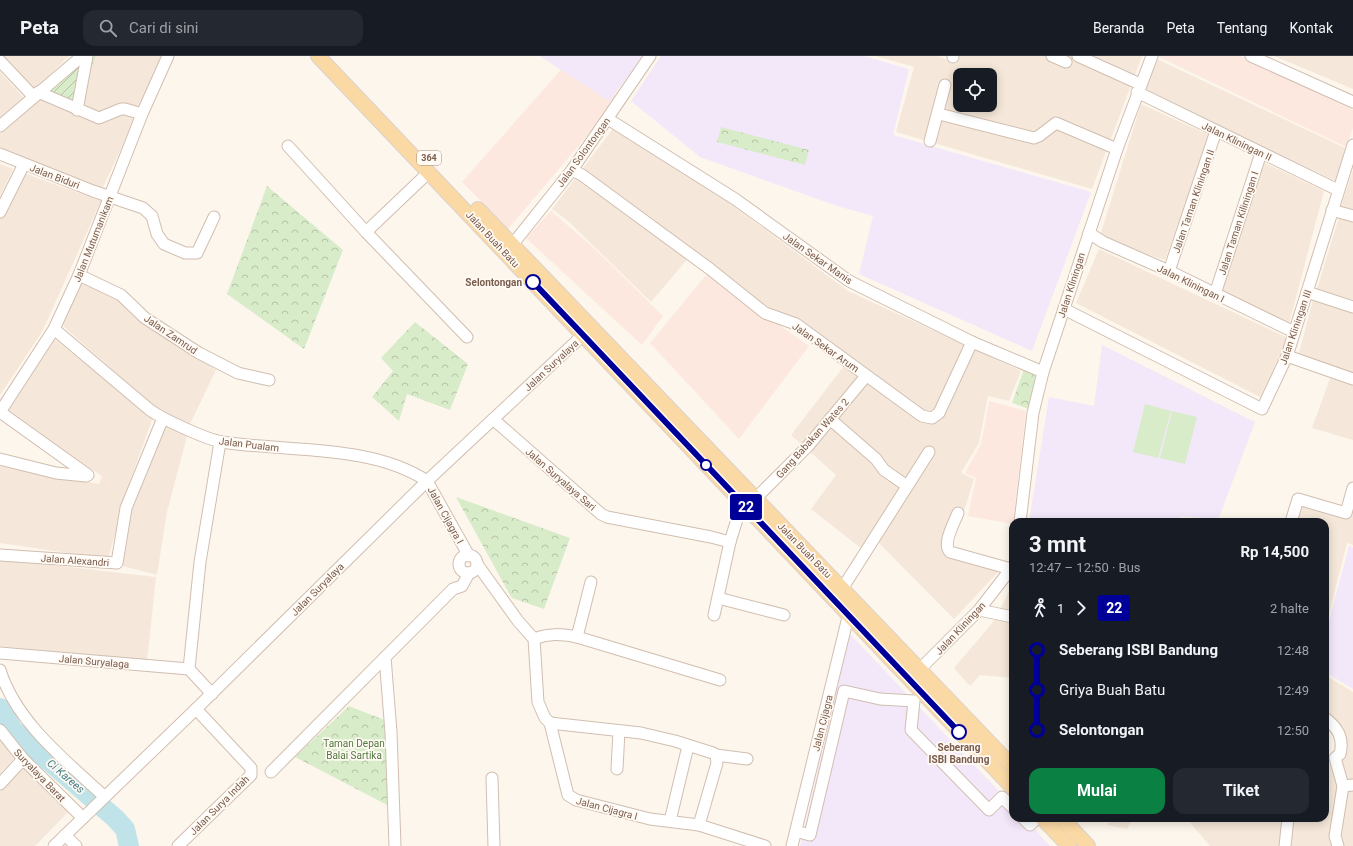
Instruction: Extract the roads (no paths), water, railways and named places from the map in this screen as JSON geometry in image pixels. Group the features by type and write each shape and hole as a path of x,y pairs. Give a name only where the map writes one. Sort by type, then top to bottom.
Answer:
{"main road":[{"name":"Jalan Buah Batu","path":"318,56 921,693 1009,784"},
{"name":"Jalan Buah Batu","path":"331,56 1009,763"},
{"path":"1036,822 1069,846"},
{"path":"1066,822 1088,846"}],"street":[{"path":"0,126 35,94 82,56"},
{"path":"77,110 87,56"},
{"name":"Jalan Mutumanikam","path":"0,412 54,329 79,275 142,114 168,56"},
{"name":"Jalan Solontongan","path":"512,245 572,170 650,56"},
{"path":"1052,56 1066,62"},
{"name":"Jalan Kliningan II","path":"1078,56 1216,131 1338,190"},
{"name":"Jalan Kliningan","path":"1020,518 1033,413 1043,372 1116,149 1138,88 1152,56"},
{"path":"1258,58 1353,102"},
{"path":"0,61 35,94 77,110 99,118 121,109 142,114"},
{"path":"930,141 945,85"},
{"path":"938,114 1034,138 1056,123 1116,149"},
{"name":"Jalan Sekar Manis","path":"608,119 735,199 849,281 972,342 1043,372"},
{"name":"Jalan Taman Kliningan II","path":"1169,271 1216,131"},
{"name":"Jalan Kliningan III","path":"1064,309 1262,409 1287,356 1353,145"},
{"path":"288,146 366,232 466,337"},
{"name":"Jalan Taman Kiliningan I","path":"1215,294 1260,153"},
{"name":"Jalan Biduri","path":"0,154 149,212 157,234 164,244 193,254 197,253 201,248 214,217"},
{"path":"0,212 24,164"},
{"name":"Jalan Sekar Arum","path":"572,170 710,269 765,313 796,324 922,416 934,417 939,413 972,342"},
{"path":"366,232 429,172"},
{"path":"1332,210 1353,216"},
{"name":"Jalan Kliningan I","path":"1088,233 1294,332"},
{"name":"Jalan Zamrud","path":"79,275 121,295 145,318 198,353 238,373 269,380"},
{"path":"1307,292 1353,308"},
{"name":"Jalan Pualam","path":"54,329 150,410 163,418 220,442 340,453 390,464 419,476 427,481"},
{"name":"Jalan Suryalaya","path":"54,846 196,710 427,481 583,335"},
{"path":"1287,356 1353,379"},
{"name":"Gang Babakan Wates 2","path":"756,498 808,446 866,376"},
{"path":"0,412 88,474 86,476 56,473 0,459"},
{"name":"Jalan Alexandri","path":"0,555 118,563 128,501 163,418"},
{"name":"Jalan Suryalaya Sari","path":"492,419 601,514 607,517 730,542"},
{"path":"830,419 876,459 884,470 907,486"},
{"path":"212,694 189,669 200,562 220,442"},
{"path":"842,589 929,452"},
{"name":"Jalan Cijagra I","path":"427,481 466,554 473,557 473,570"},
{"path":"1292,518 1298,499 1346,513 1353,488"},
{"path":"714,615 730,542 742,503"},
{"path":"958,513 948,542 948,550 950,552 1009,566"},
{"path":"271,772 452,589 459,563 466,554"},
{"path":"459,567 462,571 473,570 485,576 518,621 534,639 546,634 561,634 577,637 720,680"},
{"path":"452,589 462,586 473,570"},
{"name":"Jalan Kliningan","path":"920,670 979,610 1009,571"},
{"path":"577,637 591,582"},
{"path":"718,598 784,615"},
{"name":"Jalan Cijagra","path":"792,846 852,600"},
{"path":"979,610 1009,616"},
{"name":"Jalan Cijagra I","path":"534,639 538,702 545,718 550,723 566,790 572,798 650,819 699,825 765,846"},
{"name":"Jalan Suryalaga","path":"0,653 189,669"},
{"path":"385,657 391,732 395,846"},
{"path":"0,670 9,693 44,740 103,799"},
{"path":"920,670 921,693"},
{"path":"796,831 810,834 844,691 880,699 914,700 910,730 989,810 1002,797 1009,804"},
{"name":"Jalan Surya Indah","path":"178,846 251,775 251,768 196,710"},
{"path":"1329,721 1333,724 1342,739 1340,754 1330,759 1348,785 1335,836 1338,846"},
{"path":"550,723 641,733 688,746 716,756 747,759"},
{"name":"Suryalaya Barat","path":"0,730 23,759 85,816"},
{"path":"617,769 619,731"},
{"path":"670,821 688,746"},
{"path":"699,825 717,763 716,756"},
{"path":"0,784 23,759"},
{"path":"492,778 494,846"},
{"path":"1285,846 1288,822"},
{"path":"65,835 76,846"}],"waterway":[{"name":"Ci Karees","path":"0,708 13,730 115,818 125,829 129,846"}],"place":[{"name":"Selontongan","path":"533,282"},
{"name":"Seberang ISBI Bandung","path":"959,732"}],"park label":[{"name":"Taman Depan Balai Sartika","path":"354,748"}]}
